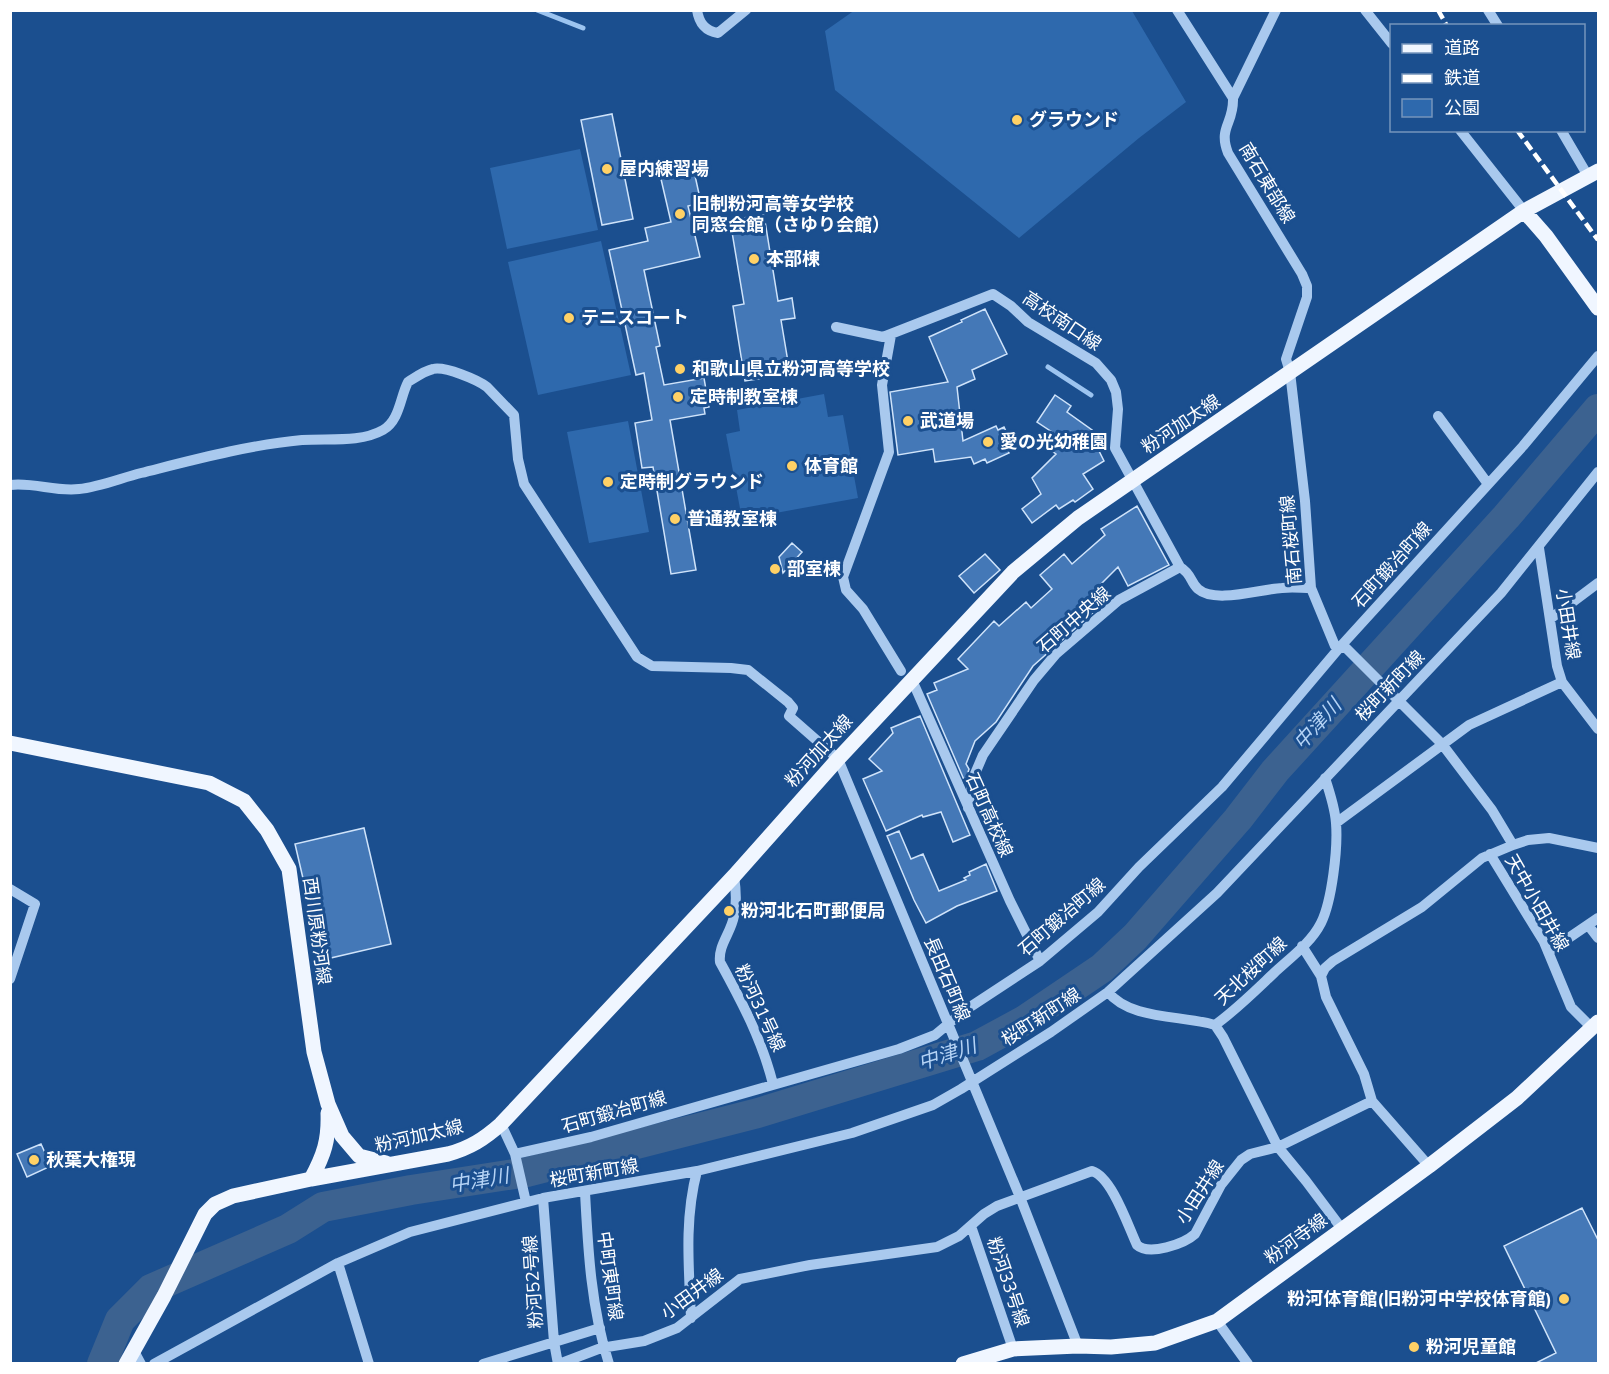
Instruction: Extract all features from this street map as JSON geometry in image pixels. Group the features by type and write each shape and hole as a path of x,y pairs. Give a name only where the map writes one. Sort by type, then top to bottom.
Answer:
{"main road":[{"name":"粉河加太線","path":"126,1364 164,1296 205,1214 215,1204 233,1196 311,1179 448,1154 466,1149 482,1140 501,1124 734,876 838,759 906,675 1013,572 1078,518 1524,211 1593,173"},
{"path":"1524,211 1546,236 1599,308"},
{"name":"西川原粉河線","path":"10,743 209,783 244,801 267,830 289,869 314,1052 328,1104 342,1136 359,1156 388,1164"},
{"name":"粉河寺線","path":"963,1364 1013,1349 1111,1347 1155,1343 1216,1321 1429,1166 1517,1098 1595,1025"},
{"name":"西川原粉河線","path":"311,1179 323,1158 328,1135 328,1104"}],"street":[{"path":"697,10 704,27 718,33 746,10"},
{"path":"1177,10 1233,98"},
{"name":"南石東部線","path":"1276,10 1233,98 1234,112 1224,135 1228,153 1302,274 1307,286 1304,310 1286,359 1290,372"},
{"path":"1365,10 1390,41"},
{"path":"1488,10 1497,24"},
{"path":"1462,132 1524,211"},
{"path":"1562,132 1593,173"},
{"name":"高校南口線","path":"891,334 993,294 1011,306 1028,322 1096,363 1111,380 1116,392 1118,409 1115,448 1132,481"},
{"path":"837,327 884,337 891,334"},
{"name":"石町高校線","path":"891,334 882,385 889,452 846,565 843,577 846,590 863,609 906,675 1040,961"},
{"name":"石町鍛冶町線","path":"516,1154 591,1137 899,1049 950,1030 964,1011 1040,961 1098,912 1139,867 1222,787 1343,647 1523,446 1599,356"},
{"path":"10,485 78,489 267,444 343,439 375,433 385,429 396,415 408,382 432,369 447,370 482,383 514,415 518,459 524,484 637,657 652,666 748,670 788,702 793,708 789,716 838,759"},
{"name":"南石桜町線","path":"1290,372 1305,501 1311,588 1335,646 1343,647 1442,744 1492,810 1513,845"},
{"path":"1438,416 1488,484"},
{"name":"桜町新町線","path":"154,1364 338,1263 410,1232 525,1197 543,1198 585,1192 697,1172 852,1133 933,1105 973,1081 1051,1032 1108,992 1217,893 1325,778 1395,698 1501,593 1599,472"},
{"path":"1132,481 1180,567 1188,572 1198,590 1210,595 1223,596 1282,588 1311,588"},
{"name":"小田井線","path":"1539,548 1557,666 1562,682 1599,729"},
{"name":"石町中央線","path":"968,808 974,776 983,754 1034,680 1056,654 1119,600 1180,567"},
{"path":"1550,619 1599,582"},
{"path":"1336,824 1469,725 1562,682"},
{"name":"長田石町線","path":"838,759 973,1081 1078,1346"},
{"name":"天北桜町線","path":"1325,778 1332,799 1336,824 1332,879 1325,912 1316,932 1215,1025 1278,1147 1342,1229"},
{"path":"1321,976 1325,968 1333,961 1422,907 1490,854 1528,840 1549,838 1599,848"},
{"name":"天中小田井線","path":"1490,854 1544,942 1571,1007 1595,1025"},
{"name":"粉河31号線","path":"734,876 736,891 734,917 719,952 720,963 756,1029 773,1084"},
{"path":"10,889 35,904 10,979"},
{"path":"1548,952 1599,918"},
{"path":"1588,925 1599,938"},
{"path":"1302,946 1321,976 1326,997 1364,1074 1372,1101 1429,1166"},
{"path":"1108,992 1115,1001 1126,1008 1215,1025"},
{"name":"小田井線","path":"558,1364 602,1347 644,1341 677,1328 740,1280 810,1265 937,1246 959,1236 984,1214 1020,1197 1092,1171 1098,1173 1110,1188 1137,1245 1147,1250 1174,1246 1189,1240 1195,1234 1221,1185 1241,1160 1250,1154 1278,1147 1372,1101"},
{"path":"501,1124 516,1154 525,1197"},
{"path":"691,1318 688,1218 697,1172"},
{"name":"中町東町線","path":"585,1192 592,1284 602,1347 609,1364"},
{"name":"粉河52号線","path":"543,1198 554,1342 558,1364"},
{"name":"粉河33号線","path":"971,1226 1013,1349"},
{"path":"338,1263 369,1364"},
{"path":"1216,1321 1248,1364"},
{"path":"483,1364 600,1328"},
{"path":"133,1349 141,1364"}],"green space":[{"name":"グラウンド","path":"855,10 1132,11 1186,102 1019,238 835,90 825,31"},
{"path":"580,149 598,230 507,249 490,168"},
{"name":"テニスコート","path":"601,241 631,375 538,395 508,262"},
{"name":"体育館","path":"824,394 828,417 843,415 858,498 742,519 726,434 740,431 737,410"},
{"name":"定時制グラウンド","path":"628,421 649,532 589,543 567,432"}],"building":[{"name":"屋内練習場","path":"612,114 633,219 602,225 581,120"},
{"path":"694,171 701,203 688,206 700,257 644,270 660,346 656,347 664,385 704,378 709,407 704,408 705,414 670,420 696,570 671,574 653,467 642,468 635,423 652,420 644,373 636,375 609,250 648,241 645,228 671,222 661,179"},
{"name":"本部棟","path":"764,215 778,301 792,298 795,318 781,320 790,374 745,381 733,306 744,304 730,220"},
{"path":"985,309 1007,354 972,370 975,379 957,387 963,441 996,426 998,430 1004,427 1012,444 1006,448 1009,453 987,463 985,459 974,464 971,457 935,462 933,449 898,455 890,392 948,382 929,337"},
{"path":"1055,395 1071,406 1067,412 1092,430 1090,433 1104,461 1083,474 1093,489 1075,502 1073,500 1059,509 1056,505 1032,523 1022,509 1041,494 1032,478 1056,454 1052,451 1061,438 1037,422"},
{"path":"1137,506 1169,565 1128,586 1118,567 1096,589 1103,597 1094,605 1097,609 1033,666 996,722 975,741 966,764 969,769 965,782 927,694 937,690 934,683 968,669 958,659 994,621 999,626 1026,602 1031,608 1052,589 1040,575 1064,554 1072,564 1105,535 1101,529"},
{"path":"792,543 802,552 783,573 779,557"},
{"path":"985,554 1000,570 974,593 959,576"},
{"path":"920,716 970,835 953,842 941,812 923,817 922,815 886,831 863,779 882,771 869,759 893,733 891,728"},
{"path":"364,828 391,944 322,960 295,844"},
{"path":"899,831 911,859 923,854 939,891 966,880 964,878 970,875 969,872 986,864 997,891 957,906 926,923 887,836"},
{"name":"秋葉大権現","path":"41,1144 51,1166 27,1177 17,1154"},
{"name":"粉河体育館(旧粉河中学校体育館)","path":"1582,1208 1599,1242 1599,1364 1534,1364 1556,1353 1504,1246"}],"waterway":[{"path":"537,10 583,28"},
{"path":"1048,367 1091,395"},
{"name":"中津川","path":"102,1364 120,1320 151,1289 288,1229 323,1207 411,1190 527,1172 758,1113 977,1046 1025,1020 1102,968 1135,937 1238,819 1275,771 1506,517 1598,409"}],"railway":[{"path":"1438,10 1446,24"},
{"path":"1518,132 1598,240"}],"place":[{"name":"グラウンド","path":"1017,120"},
{"name":"屋内練習場","path":"607,169"},
{"name":"旧制粉河高等女学校 同窓会館（さゆり会館）","path":"680,214"},
{"name":"本部棟","path":"754,259"},
{"name":"テニスコート","path":"569,318"},
{"name":"和歌山県立粉河高等学校","path":"680,369"},
{"name":"定時制教室棟","path":"678,397"},
{"name":"武道場","path":"908,421"},
{"name":"愛の光幼稚園","path":"988,442"},
{"name":"体育館","path":"792,466"},
{"name":"定時制グラウンド","path":"608,482"},
{"name":"普通教室棟","path":"675,519"},
{"name":"部室棟","path":"775,569"},
{"name":"粉河北石町郵便局","path":"729,911"},
{"name":"秋葉大権現","path":"34,1160"},
{"name":"粉河体育館(旧粉河中学校体育館)","path":"1564,1299"},
{"name":"粉河児童館","path":"1414,1347"}]}
